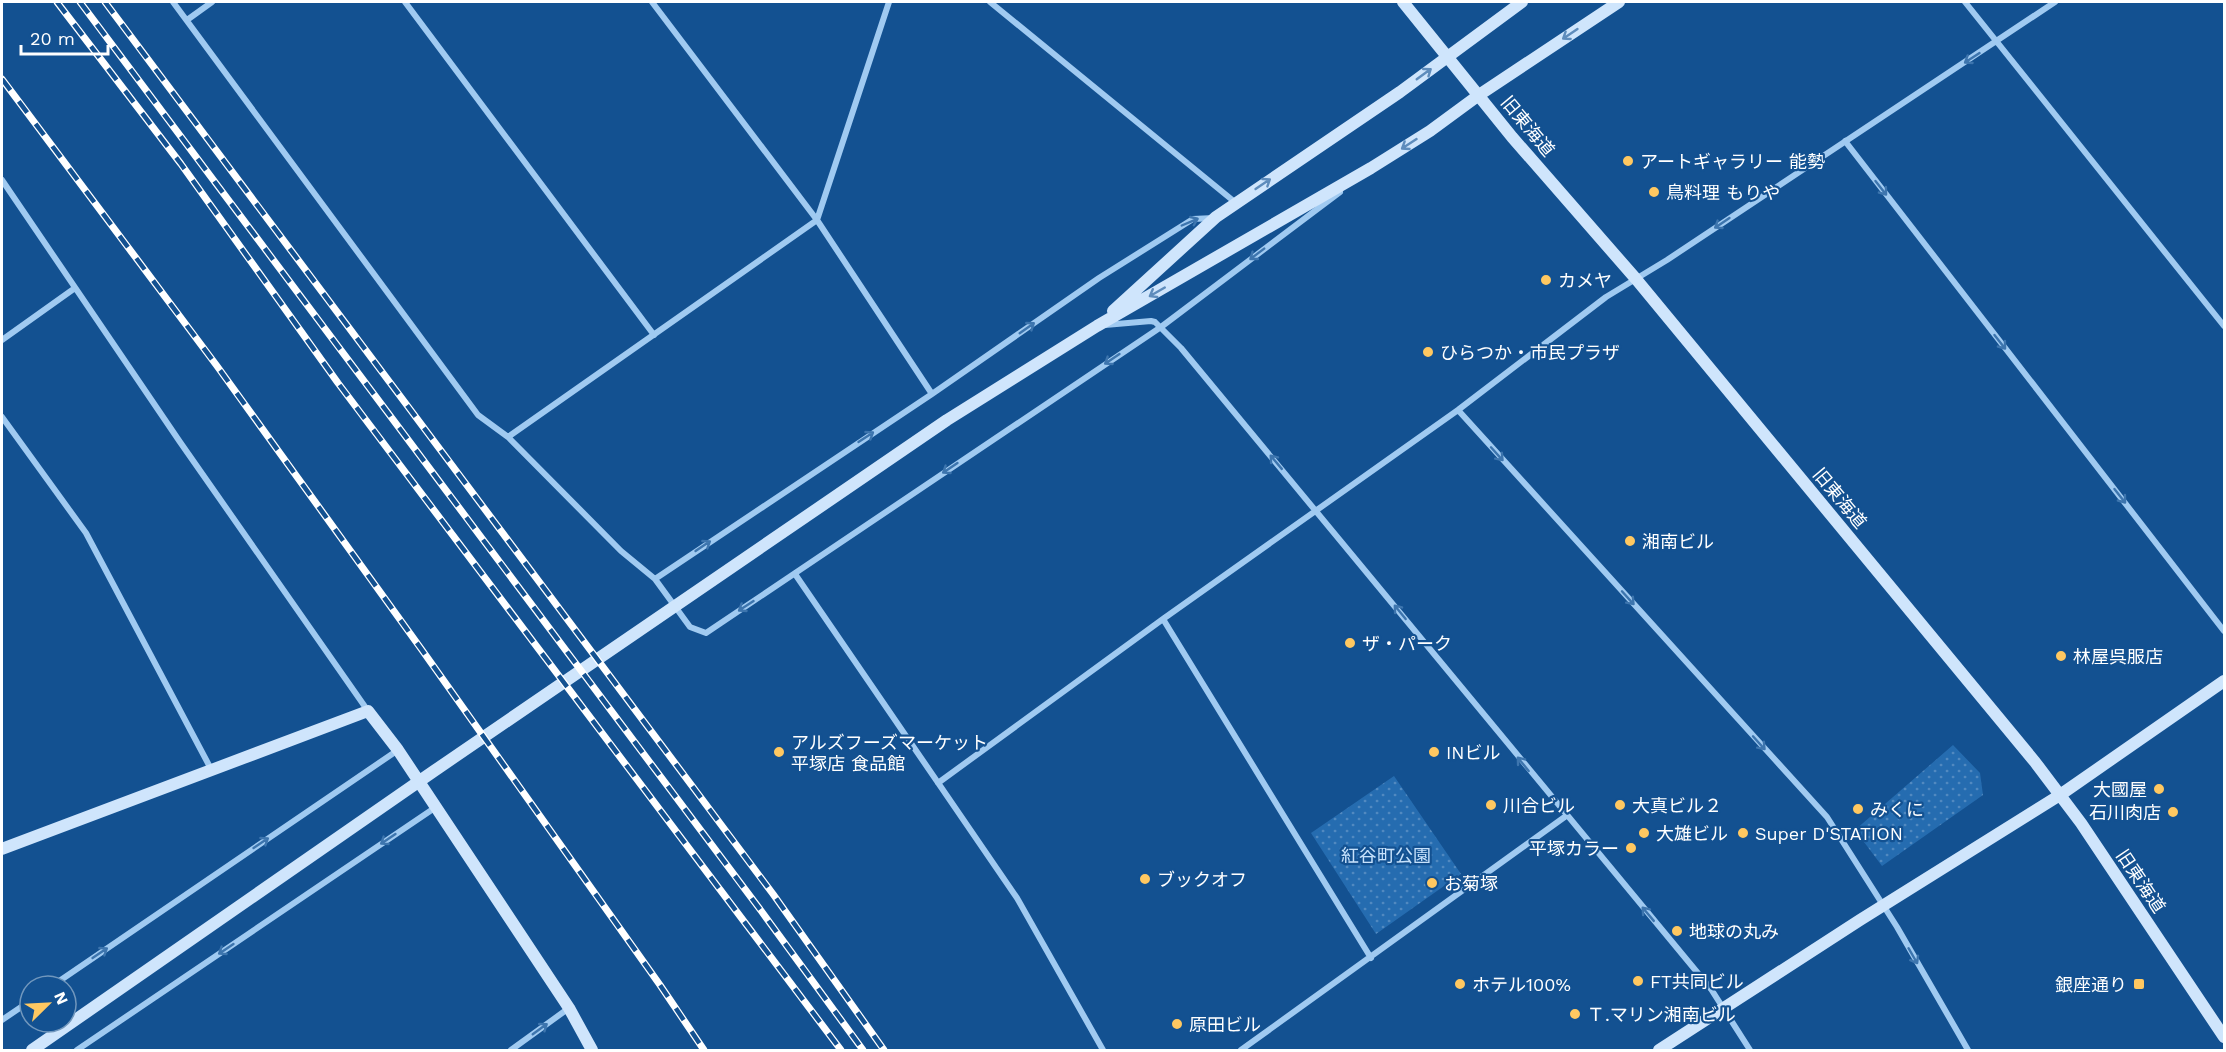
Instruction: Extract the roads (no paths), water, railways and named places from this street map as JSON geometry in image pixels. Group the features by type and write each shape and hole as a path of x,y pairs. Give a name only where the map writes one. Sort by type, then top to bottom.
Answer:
{"street":[{"path":"173,2 478,415 508,437 621,551 655,579 690,627 706,633 1161,327 1371,168"},
{"path":"187,20 212,2"},
{"path":"405,2 654,335"},
{"path":"652,2 817,220 932,394"},
{"path":"508,437 817,220 889,2"},
{"path":"990,2 1236,203"},
{"name":"旧東海道","path":"1403,2 1512,137 1636,279 2028,753 2060,795 2224,1036"},
{"path":"1097,326 1216,218 1400,92 1522,2"},
{"path":"32,1050 434,771 947,420 1097,326 1371,168 1430,131 1479,95 1619,2"},
{"path":"1965,2 2224,326"},
{"path":"938,783 1163,619 1458,410 1606,297 2055,2"},
{"path":"1845,141 2224,631"},
{"path":"2,180 180,442 368,711 398,750 569,1008 592,1050"},
{"path":"655,579 932,394 1099,278 1193,219 1216,218"},
{"path":"2,340 75,288"},
{"path":"1097,326 1150,321 1161,327 1317,511 1566,816 1711,989 1750,1050"},
{"path":"1458,410 1827,817 1884,905 1968,1050"},
{"path":"2,417 86,533 211,770"},
{"path":"795,574 1017,898 1103,1050"},
{"path":"1163,619 1371,958"},
{"path":"1659,1050 2060,795 2224,681"},
{"path":"2,849 368,711"},
{"path":"70,974 398,750"},
{"path":"77,1050 436,807"},
{"path":"1241,1050 1566,816"},
{"path":"511,1050 569,1008"},
{"path":"2,1020 18,1009"}],"railway":[{"path":"57,2 181,164 338,383 841,1050"},
{"path":"80,2 863,1050"},
{"path":"105,2 773,894 884,1050"},
{"path":"2,79 217,366 422,650 704,1050"}],"place":[{"name":"アートギャラリー 能勢","path":"1628,161"},
{"name":"鳥料理 もりや","path":"1654,192"},
{"name":"カメヤ","path":"1546,280"},
{"name":"ひらつか・市民プラザ","path":"1428,352"},
{"name":"湘南ビル","path":"1630,541"},
{"name":"ザ・パーク","path":"1350,643"},
{"name":"林屋呉服店","path":"2061,656"},
{"name":"アルズフーズマーケット 平塚店 食品館","path":"779,752"},
{"name":"INビル","path":"1434,752"},
{"name":"大國屋","path":"2159,789"},
{"name":"川合ビル","path":"1491,805"},
{"name":"大真ビル２","path":"1620,805"},
{"name":"みくに","path":"1858,809"},
{"name":"石川肉店","path":"2173,812"},
{"name":"大雄ビル","path":"1644,833"},
{"name":"Super D'STATION","path":"1743,833"},
{"name":"平塚カラー","path":"1631,848"},
{"name":"ブックオフ","path":"1145,879"},
{"name":"お菊塚","path":"1432,883"},
{"name":"地球の丸み","path":"1677,931"},
{"name":"FT共同ビル","path":"1638,981"},
{"name":"ホテル100%","path":"1460,984"},
{"name":"銀座通り","path":"2139,984"},
{"name":"Ｔ.マリン湘南ビル","path":"1575,1014"},
{"name":"原田ビル","path":"1177,1024"}],"park label":[{"name":"紅谷町公園","path":"1386,855"}]}
